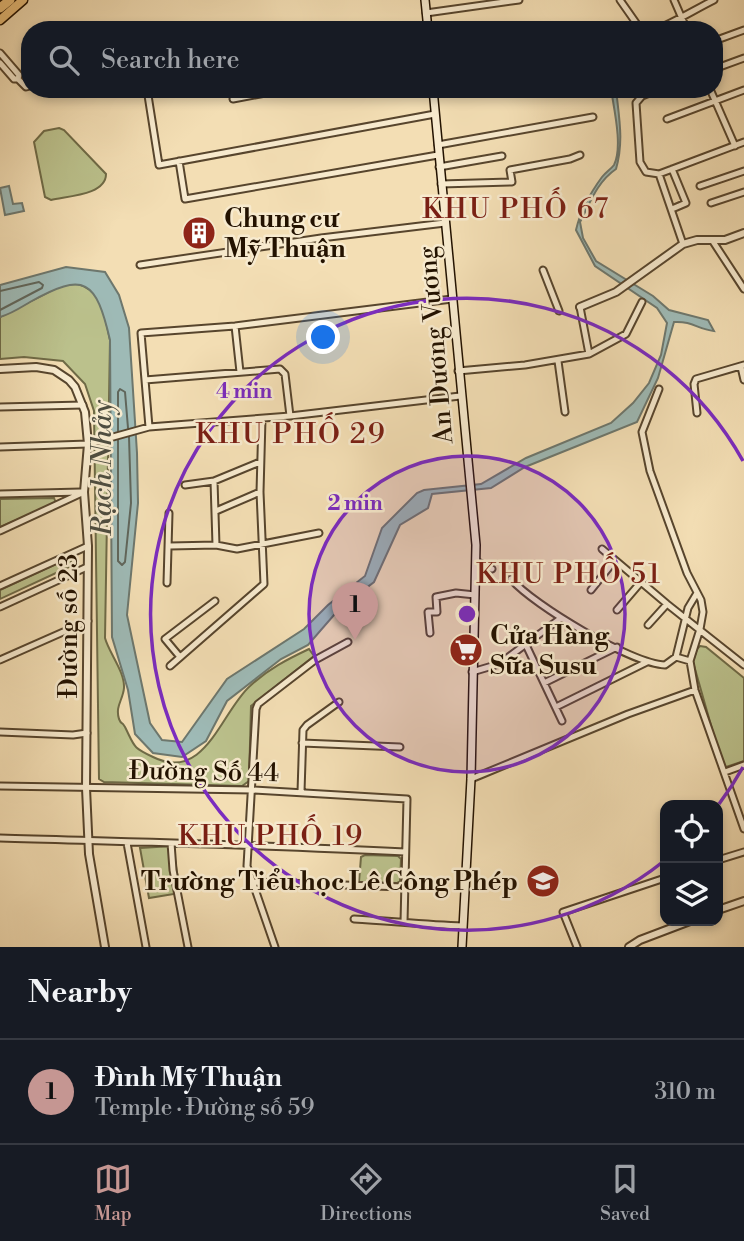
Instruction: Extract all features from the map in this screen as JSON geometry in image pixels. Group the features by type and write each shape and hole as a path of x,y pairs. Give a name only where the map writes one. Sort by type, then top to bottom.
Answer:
{"highway":[{"path":"0,8 10,0"}],"main road":[{"path":"0,20 23,0"},
{"path":"425,0 427,21"},
{"name":"An Dương Vương","path":"434,98 476,561 471,779 462,947"}],"street":[{"path":"426,13 519,0"},
{"path":"620,0 635,21"},
{"path":"674,0 684,21"},
{"path":"675,21 714,0"},
{"path":"723,38 744,30"},
{"path":"0,53 19,75 18,79"},
{"path":"723,66 744,58"},
{"path":"0,63 14,79 21,82"},
{"path":"723,98 744,90"},
{"path":"148,98 159,165 435,114"},
{"path":"233,99 238,98"},
{"path":"640,98 637,101 639,134 642,168 646,172 659,174 744,142"},
{"path":"667,119 722,98"},
{"path":"716,100 735,146"},
{"path":"438,145 593,117"},
{"path":"178,161 185,199 438,155"},
{"path":"441,184 512,182 510,170 580,155"},
{"path":"439,167 502,156"},
{"path":"672,209 685,203 673,169"},
{"path":"700,186 744,171"},
{"path":"659,174 683,244"},
{"path":"711,203 743,195"},
{"path":"140,265 309,239 445,223"},
{"path":"589,354 580,307 623,288 683,244 697,240 725,240 744,233"},
{"path":"712,240 743,286"},
{"path":"543,270 559,311"},
{"path":"146,428 141,334 235,326 452,299"},
{"path":"458,371 558,361 589,354 626,334 642,302"},
{"path":"235,326 240,372"},
{"path":"558,361 565,412"},
{"path":"697,413 696,379 742,366 744,380"},
{"name":"Đường số 23","path":"0,369 36,367 54,370 69,380 83,405 88,444 84,492 88,546 88,840 106,947"},
{"path":"145,380 280,369 284,370 290,416"},
{"path":"659,389 642,432 650,471 703,611 690,661 695,690 741,809 744,829"},
{"path":"0,447 88,444 146,428 262,419 460,396"},
{"path":"0,407 83,405"},
{"path":"170,666 264,584 260,492 262,419"},
{"path":"185,485 214,481 260,462"},
{"path":"214,481 216,545"},
{"path":"0,494 84,492"},
{"path":"0,531 84,492"},
{"path":"216,511 260,492"},
{"path":"167,583 169,513"},
{"path":"170,546 216,545 237,549 319,533"},
{"path":"0,586 88,546"},
{"path":"602,549 744,665"},
{"path":"591,590 615,560"},
{"path":"476,561 492,569"},
{"path":"0,607 87,567"},
{"path":"511,579 522,592 561,618 647,662 664,664 676,657 688,608 697,593"},
{"path":"617,610 641,582"},
{"path":"430,634 428,612 437,612 436,597 456,593 475,595"},
{"path":"180,657 165,639 215,601"},
{"path":"648,625 667,604"},
{"path":"472,672 499,664 561,618"},
{"path":"0,660 88,621"},
{"path":"275,947 247,866 255,713 258,704 315,660 348,642"},
{"path":"526,645 562,721"},
{"path":"544,683 617,647"},
{"path":"676,657 690,661"},
{"path":"556,707 647,662"},
{"path":"471,779 628,714 695,690"},
{"path":"301,793 303,730 307,724 339,702"},
{"path":"0,732 87,733"},
{"path":"302,743 400,747"},
{"path":"725,772 744,765"},
{"name":"Đường Số 44","path":"0,786 252,790 407,799 405,852"},
{"path":"0,838 249,844 405,852 404,922"},
{"path":"127,843 146,947"},
{"path":"171,843 173,870 188,947"},
{"path":"723,858 744,852"},
{"path":"577,947 563,912 660,880"},
{"path":"253,883 404,887"},
{"path":"723,908 744,901"},
{"path":"354,919 414,925 463,926"},
{"path":"629,947 677,926"}],"green space":[{"path":"59,128 106,174 100,186 93,190 51,200 45,197 34,142 44,131"},
{"path":"77,284 85,287 97,298 110,340 105,638 124,682 118,710 119,719 133,743 153,757 171,762 186,761 199,753 210,741 240,698 257,680 278,665 309,649 314,656 251,706 249,781 242,786 104,782 99,779 94,411 85,384 63,361 24,357 0,359 0,317 62,285"},
{"path":"54,498 56,503 0,527 0,499"},
{"path":"71,557 71,566 0,599 0,590"},
{"path":"700,646 706,647 744,678 744,761 726,767 722,764 693,662"},
{"path":"173,846 180,893 149,898 140,848"},
{"path":"398,856 401,859 400,881 359,882 361,857"}],"water":[{"path":"612,98 617,98 620,139 616,169 599,186 580,222 583,238 596,261 653,296 669,310 708,320 714,331 674,322 658,378 637,422 525,467 491,488 432,494 428,508 400,525 374,582 340,608 308,645 281,659 227,701 206,741 182,757 153,753 135,734 128,690 112,637 110,340 105,320 93,293 76,285 49,292 0,317 0,285 66,267 105,272 119,295 129,328 137,453 138,503 127,615 150,723 162,740 182,742 227,679 304,629 328,605 365,576 382,528 417,493 481,484 526,458 611,423 633,403 649,383 661,355 667,323 657,308 595,266 576,230 590,196 602,177 614,165 618,148"},
{"path":"9,186 13,204 22,203 24,211 5,215 0,188"}],"place":[{"name":"Chung cư Mỹ Thuận","path":"199,233"},
{"name":"Đình Mỹ Thuận","path":"355,640"},
{"name":"Cửa Hàng Sữa Susu","path":"466,650"},
{"name":"Trường Tiểu học Lê Công Phép","path":"543,881"}],"district":[{"name":"KHU PHỐ 67","path":"516,208"},
{"name":"KHU PHỐ 29","path":"291,433"},
{"name":"KHU PHỐ 51","path":"569,573"},
{"name":"KHU PHỐ 19","path":"271,835"}],"water label":[{"name":"Rạch Nhảy","path":"101,468"}]}
